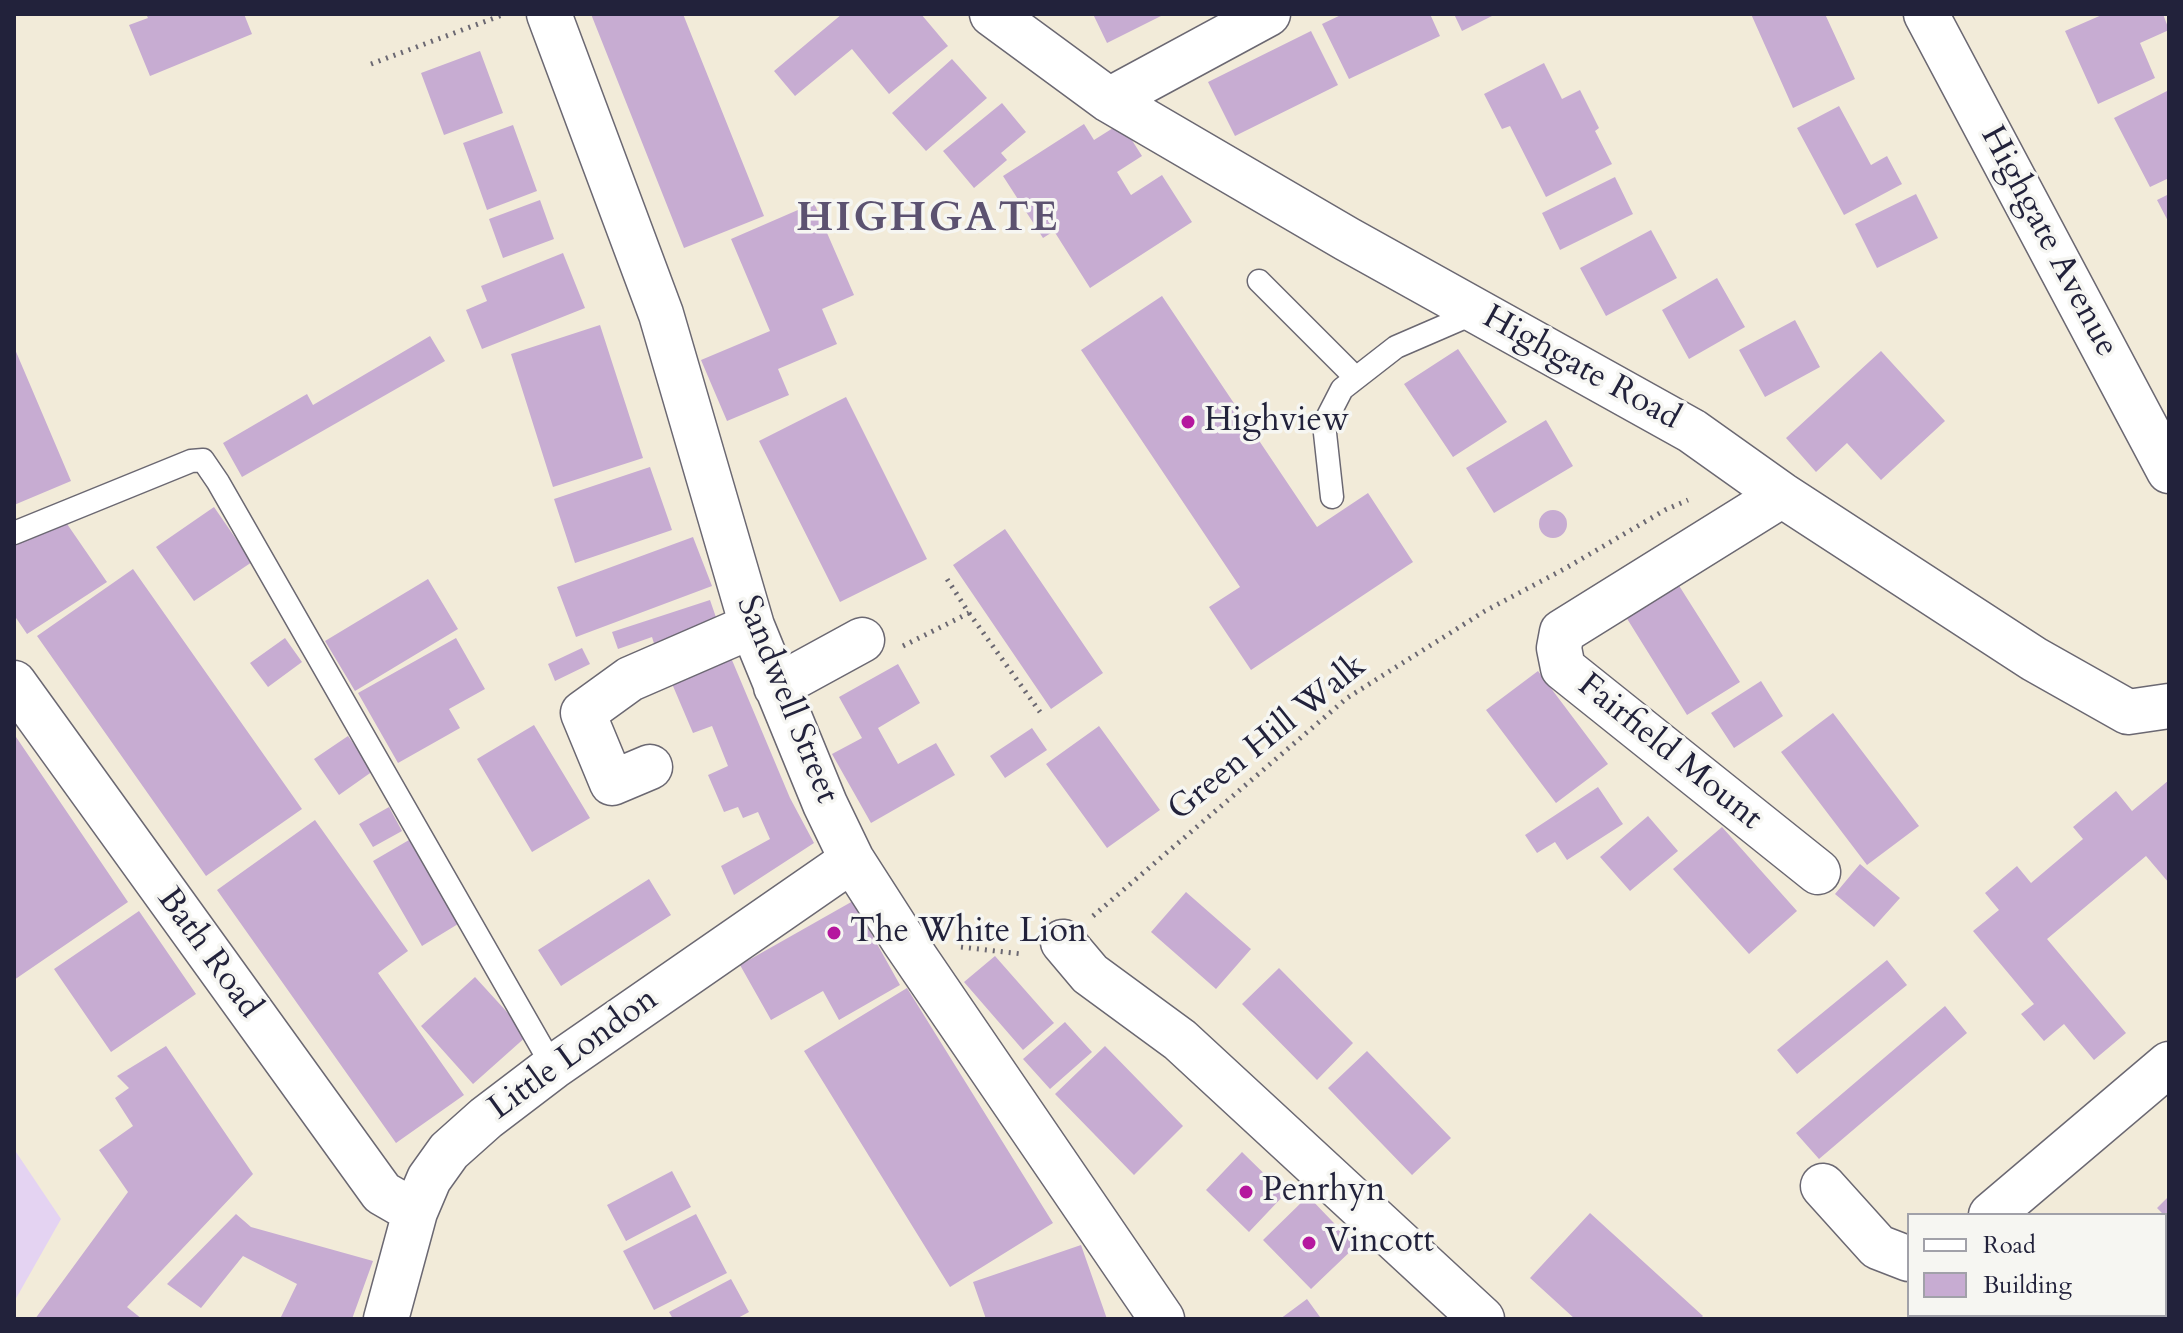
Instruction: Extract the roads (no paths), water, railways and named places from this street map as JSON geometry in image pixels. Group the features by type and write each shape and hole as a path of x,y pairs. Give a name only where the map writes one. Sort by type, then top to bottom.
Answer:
{"street":[{"name":"Sandwell Street","path":"549,14 661,314 752,626 825,804 852,860 904,941 1162,1319"},
{"name":"Highgate Road","path":"992,14 1109,100 1333,232 1692,431 1782,495 2034,659 2128,712 2169,706"},
{"path":"1109,100 1268,14"},
{"name":"Highgate Avenue","path":"1926,14 2169,471"},
{"name":"Fairfield Mount","path":"1782,495 1562,632 1559,648 1563,668 1818,872"},
{"path":"650,767 612,783 583,713 630,679 752,626"},
{"path":"776,687 862,640"},
{"name":"Bath Road","path":"14,683 382,1193 415,1212"},
{"name":"Little London","path":"386,1319 415,1212 429,1179 449,1151 486,1118 553,1067 852,860"},
{"path":"1063,942 1090,974 1180,1040 1482,1319"},
{"path":"1993,1213 2169,1064"},
{"path":"1823,1186 1878,1247 1907,1258"}],"lane":[{"path":"1259,281 1356,378"},
{"path":"1332,497 1324,424 1342,389 1396,347 1477,312"},
{"path":"14,533 191,461 203,460 553,1067"}],"place":[{"name":"Highview","path":"1188,422"},
{"name":"The White Lion","path":"834,933"},
{"name":"Penrhyn","path":"1246,1192"},
{"name":"Vincott","path":"1309,1243"}],"district":[{"name":"HIGHGATE","path":"928,220"}]}
